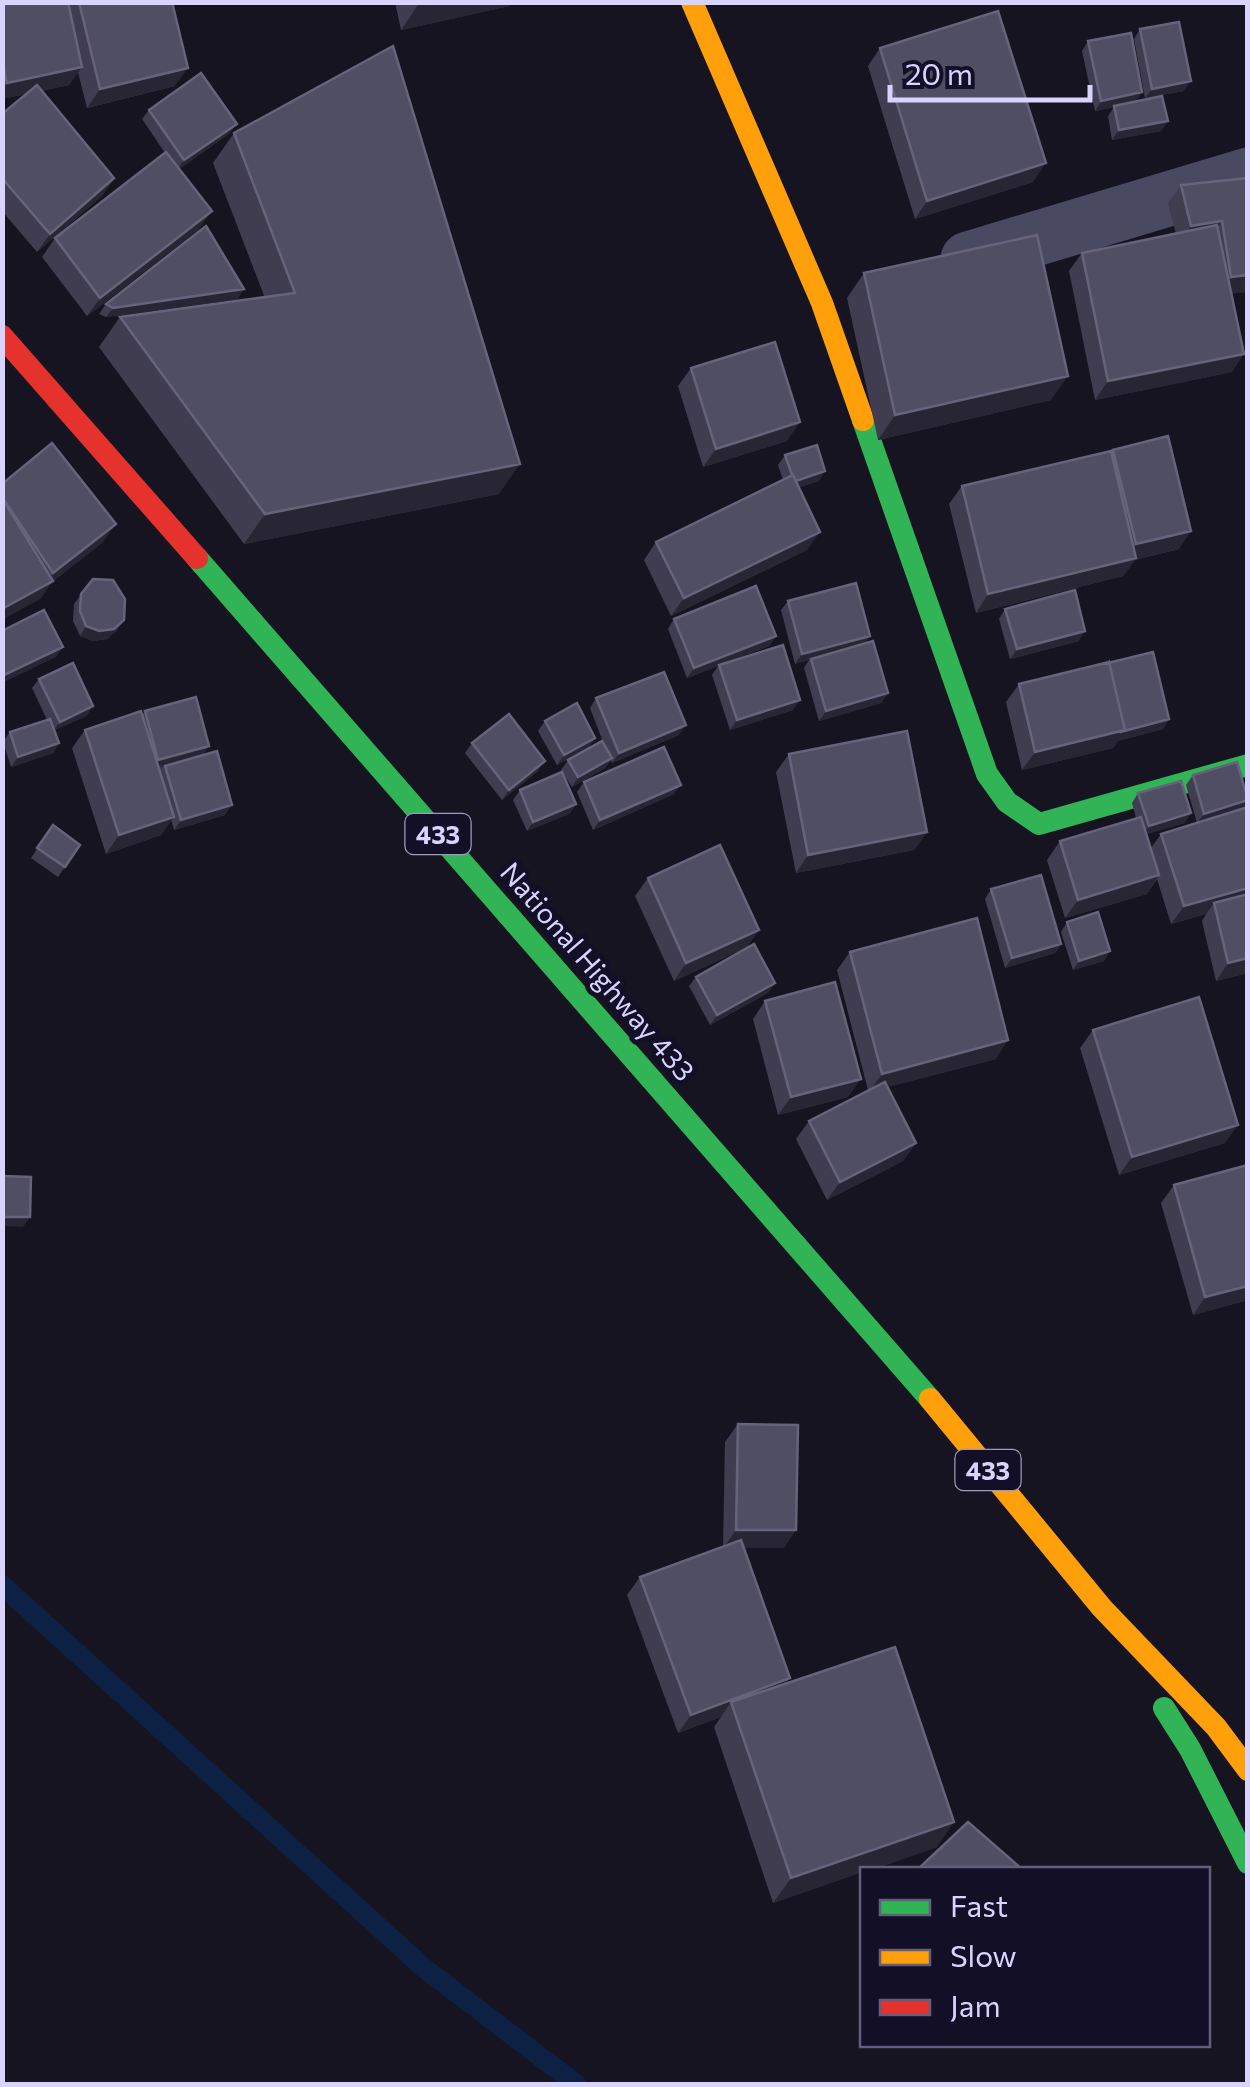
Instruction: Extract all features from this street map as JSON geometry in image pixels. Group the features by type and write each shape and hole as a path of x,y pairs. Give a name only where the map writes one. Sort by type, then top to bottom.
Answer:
{"main road":[{"path":"692,2 822,303 987,774 1006,802 1039,824 1248,765"},
{"name":"National Highway 433","path":"2,336 874,1332 1102,1608 1216,1727 1248,1770"},
{"name":"National Highway 433","path":"1102,1608 1190,1750 1248,1863"}],"street":[{"path":"822,303 1248,175"}],"building":[{"path":"2,2 68,2 82,67 7,83 2,61"},
{"path":"79,2 172,2 188,68 100,89"},
{"path":"998,11 1046,163 927,201 880,48"},
{"path":"1179,22 1191,81 1152,89 1140,29"},
{"path":"1131,33 1142,92 1101,101 1088,41"},
{"path":"393,46 520,464 265,514 120,317 295,293 234,133"},
{"path":"201,73 237,124 184,160 149,110"},
{"path":"37,85 114,178 50,234 2,178 2,114"},
{"path":"1162,96 1168,121 1119,130 1114,106"},
{"path":"166,152 212,211 100,298 55,238"},
{"path":"1248,178 1248,275 1231,277 1222,221 1191,226 1181,185"},
{"path":"1217,225 1244,354 1108,381 1082,253"},
{"path":"206,226 244,289 113,308 106,304"},
{"path":"1037,235 1068,376 895,415 864,273"},
{"path":"775,342 800,422 716,449 691,368"},
{"path":"1168,436 1191,531 1136,544 1113,450"},
{"path":"52,443 116,524 53,573 2,497 2,484"},
{"path":"817,445 825,471 796,481 785,455"},
{"path":"1111,451 1136,558 988,594 962,486"},
{"path":"793,475 820,532 684,598 656,542"},
{"path":"2,498 53,581 2,609"},
{"path":"93,579 113,580 125,599 124,620 114,629 99,631 86,626 80,611 81,594"},
{"path":"856,583 870,636 802,654 788,601"},
{"path":"756,586 776,636 694,668 674,619"},
{"path":"1075,590 1085,631 1017,649 1005,609"},
{"path":"44,610 63,647 2,676 2,631"},
{"path":"873,641 888,693 826,711 811,659"},
{"path":"783,645 800,700 737,720 719,665"},
{"path":"1153,652 1169,719 1124,731 1109,663"},
{"path":"1109,662 1125,730 1035,752 1019,684"},
{"path":"73,663 93,706 60,722 39,679"},
{"path":"664,672 686,725 619,753 596,698"},
{"path":"196,697 209,746 158,760 145,711"},
{"path":"577,703 595,738 564,755 545,721"},
{"path":"141,711 174,817 119,835 85,730"},
{"path":"509,714 545,761 509,790 472,743"},
{"path":"50,719 59,743 18,757 10,732"},
{"path":"907,731 927,832 808,855 789,754"},
{"path":"602,741 612,758 578,777 568,760"},
{"path":"664,747 681,785 600,820 584,782"},
{"path":"217,751 232,805 181,820 165,766"},
{"path":"1237,762 1248,800 1204,814 1193,775"},
{"path":"562,772 576,804 533,822 520,790"},
{"path":"1181,781 1191,813 1149,826 1138,793"},
{"path":"1248,807 1248,888 1184,906 1161,834"},
{"path":"1141,817 1159,875 1078,900 1060,841"},
{"path":"53,825 80,845 65,867 37,848"},
{"path":"720,845 759,930 686,963 648,878"},
{"path":"1041,875 1061,944 1012,958 991,889"},
{"path":"1248,894 1248,958 1228,963 1214,903"},
{"path":"1098,912 1110,951 1079,961 1067,922"},
{"path":"977,918 1008,1040 882,1074 850,952"},
{"path":"754,944 775,983 717,1015 696,977"},
{"path":"835,982 861,1079 791,1097 765,1001"},
{"path":"1199,997 1238,1125 1132,1157 1093,1030"},
{"path":"885,1082 916,1143 840,1182 809,1121"},
{"path":"1248,1165 1248,1286 1205,1297 1174,1185"},
{"path":"2,1176 31,1177 30,1217 2,1217"},
{"path":"738,1424 798,1425 796,1530 736,1530"},
{"path":"741,1540 790,1678 691,1715 640,1577"},
{"path":"895,1647 954,1822 791,1878 731,1702"},
{"path":"968,1822 1020,1867 920,1867"}],"waterway":[{"path":"2,1585 424,1968 576,2084"}],"traffic: fast":[{"path":"863,420 987,774 1007,802 1039,824 1248,765"},
{"path":"197,558 930,1399"},
{"path":"1164,1708 1190,1749 1248,1863"}],"traffic: slow":[{"path":"692,2 822,303 863,420"},
{"path":"930,1399 1102,1608 1216,1727 1248,1770"}],"traffic: jam":[{"path":"2,336 197,558"}]}
